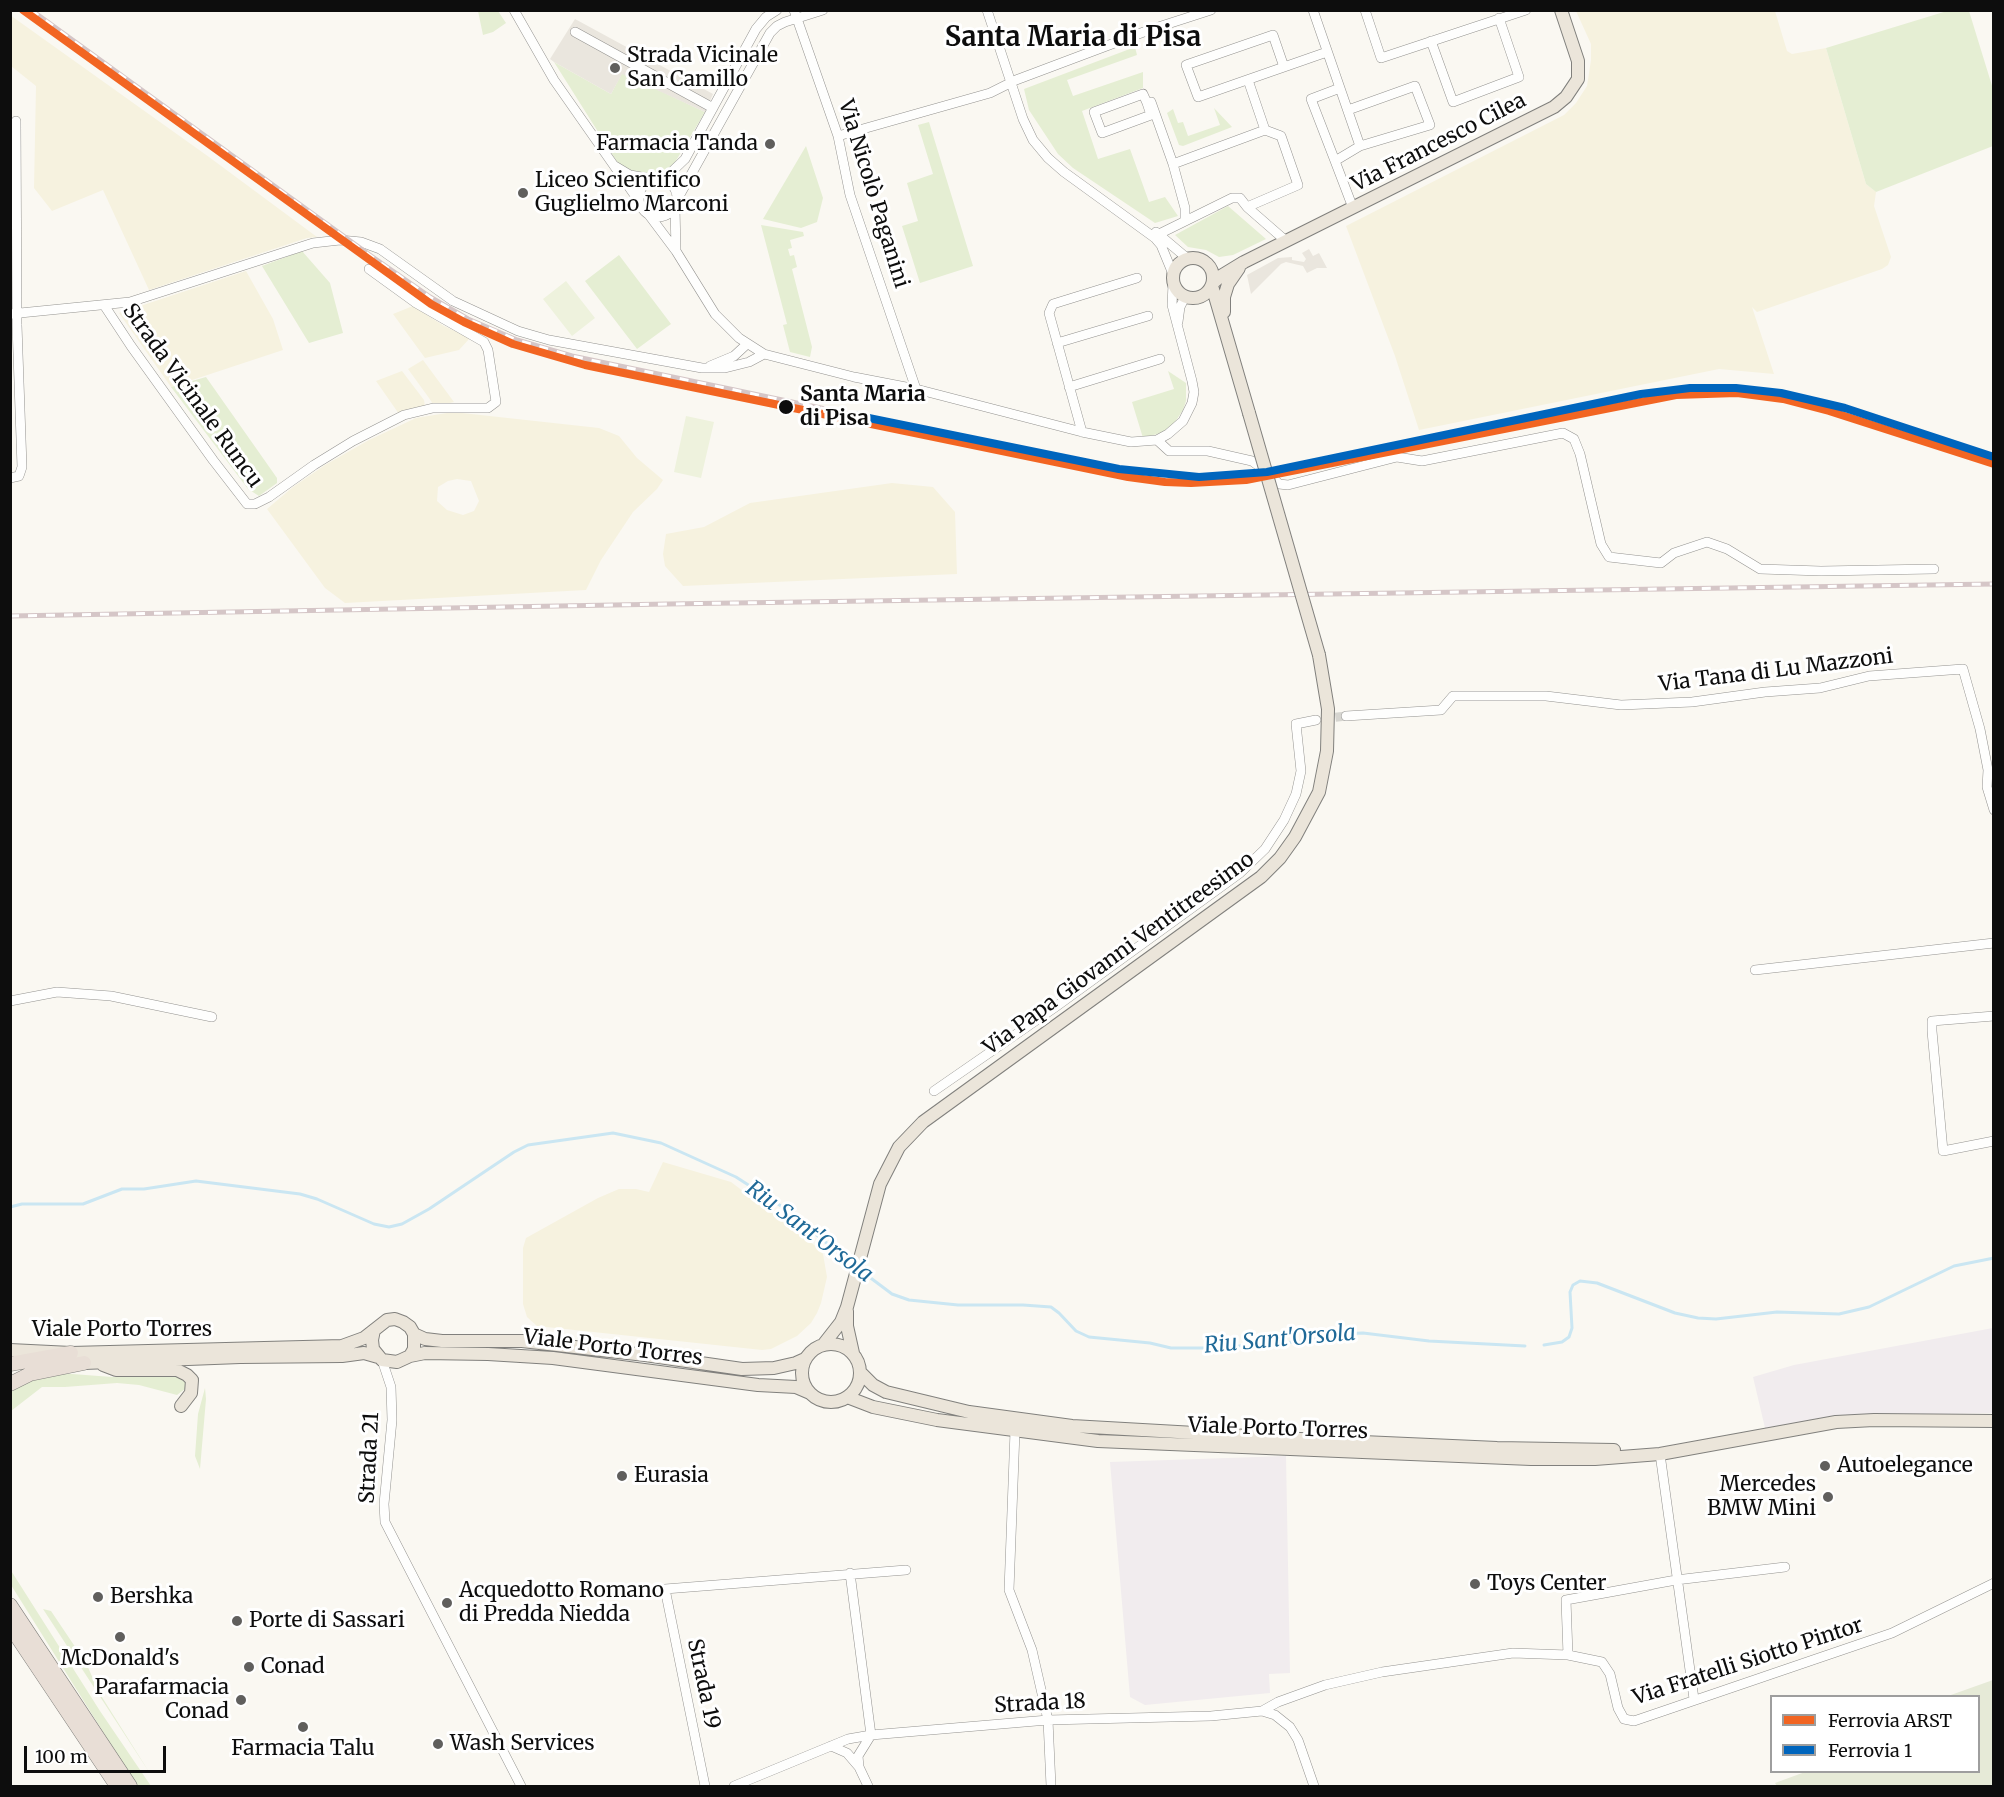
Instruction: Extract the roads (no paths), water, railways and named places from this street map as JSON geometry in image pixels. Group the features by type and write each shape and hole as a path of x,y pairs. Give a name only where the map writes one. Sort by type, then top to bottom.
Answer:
{"highway":[{"path":"10,1364 71,1353"},
{"path":"26,1362 90,1363"},
{"path":"10,1384 30,1374 90,1363"},
{"path":"13,1606 130,1786"},
{"path":"10,1626 117,1786"}],"main road":[{"name":"Via Francesco Cilea","path":"1213,285 1221,276 1244,262 1554,107 1566,97 1578,79 1578,61 1561,10"},
{"path":"1190,298 1208,292 1213,285 1214,277 1210,266 1200,259 1188,259 1178,264 1173,279 1176,290 1190,298 1207,305 1223,321"},
{"name":"Via Francesco Cilea","path":"1210,266 1219,267 1244,262"},
{"path":"1223,321 1224,297 1228,284 1244,262"},
{"name":"Via Papa Giovanni Ventitreesimo","path":"823,1345 841,1322 847,1307 880,1184 899,1147 923,1122 1261,877 1280,858 1295,837 1319,792 1327,752 1328,709 1319,655 1213,285"},
{"name":"Via Papa Giovanni Ventitreesimo","path":"847,1307 853,1353"},
{"path":"395,1319 403,1322 414,1334 414,1349 410,1356 397,1362 380,1358 373,1349 374,1330 387,1320 395,1319"},
{"name":"Viale Porto Torres","path":"10,1350 71,1353 342,1346 364,1338 374,1330"},
{"name":"Viale Porto Torres","path":"414,1334 425,1340 434,1341 522,1341 742,1369 774,1368 805,1359"},
{"path":"834,1344 853,1353 858,1362 859,1382 847,1397 828,1402 810,1393 804,1383 802,1371 805,1359 813,1350 823,1345 834,1344"},
{"name":"Viale Porto Torres","path":"90,1363 240,1357 342,1356 364,1353 380,1358"},
{"name":"Viale Porto Torres","path":"410,1356 425,1353 553,1358 796,1388 810,1393"},
{"path":"90,1363 116,1370 177,1370 192,1380 191,1394 180,1406"},
{"name":"Viale Porto Torres","path":"860,1372 873,1385 886,1392 969,1412 1072,1426 1497,1448 1608,1450 1711,1445"},
{"name":"Viale Porto Torres","path":"847,1397 873,1407 902,1413 1014,1431 1108,1442 1535,1459 1595,1459 1660,1454 1836,1422 1994,1421"}],"street":[{"path":"514,10 554,80 642,209 676,251 715,314 747,344 764,354 916,389 1082,432 1131,442 1157,440 1183,421 1192,404 1194,392 1171,301 1173,279 1161,245 1130,219 1048,159 1033,140 1023,119 987,10"},
{"path":"664,179 685,159 756,29 766,17 777,10"},
{"path":"649,215 660,217 671,212 770,33 796,14 823,10"},
{"path":"838,136 990,93 1011,82 1149,30 1211,10"},
{"path":"1312,10 1360,146"},
{"path":"1365,10 1381,58 1526,10"},
{"name":"Via Nicolò Paganini","path":"796,14 838,136 850,195 916,389"},
{"path":"1431,41 1453,102 1519,77 1499,18"},
{"path":"575,32 713,108"},
{"path":"1284,67 1273,35 1186,65 1197,97 1248,80 1327,52"},
{"path":"1248,80 1265,130"},
{"path":"1335,161 1360,146 1430,125 1415,86 1348,110"},
{"path":"1340,88 1311,99 1353,208"},
{"path":"1143,94 1147,103 1151,115 1102,133 1094,112 1143,94"},
{"path":"1147,103 1151,102 1173,164 1185,208 1185,220"},
{"path":"15,477 22,467 14,314 16,121"},
{"path":"1173,164 1265,130 1281,136 1298,185 1247,207"},
{"path":"614,166 630,175 664,179 674,186 676,251"},
{"path":"638,200 639,191 644,183 652,178"},
{"path":"1159,234 1232,198 1240,198 1286,241"},
{"path":"1130,219 1159,234 1188,259"},
{"path":"14,314 130,302 313,243 332,240 361,242 380,249 453,301 518,331 549,340 702,368 731,367 749,362 764,354"},
{"name":"Strada Vicinale Runcu","path":"104,305 131,346 246,504 255,504 353,441 404,415 433,408 488,408 496,402 488,350 484,342 416,303 369,269"},
{"path":"1082,432 1049,313 1053,304 1137,278"},
{"path":"1178,327 1180,307 1190,298"},
{"path":"1057,343 1148,316"},
{"path":"702,368 734,356 747,344"},
{"path":"1069,387 1160,358"},
{"path":"1157,440 1169,451 1208,451 1252,461 1279,484 1288,485 1397,457 1422,461 1563,433 1574,439 1580,454 1601,544 1609,557 1661,563 1674,553 1707,542 1727,549 1760,569 1821,571 1934,569"},
{"name":"Via Tana di Lu Mazzoni","path":"1346,716 1441,710 1453,696 1546,696 1621,705 1692,702 1765,692 1820,688 1869,676 1963,669 1980,729 1988,770 1987,788 1994,810"},
{"path":"934,1091 1054,1008 1240,873 1265,849 1284,820 1296,794 1301,771 1296,724 1316,720"},
{"path":"1755,970 1994,942"},
{"path":"10,1001 57,992 111,996 212,1017"},
{"path":"1054,1008 1059,1023"},
{"path":"1994,1016 1932,1021 1943,1151 1994,1141"},
{"name":"Strada 21","path":"380,1358 391,1387"},
{"name":"Strada 21","path":"397,1362 391,1387 392,1420 384,1504 386,1522 521,1786"},
{"path":"1014,1431 1009,1590 1032,1650 1048,1720 1051,1786"},
{"path":"1660,1454 1694,1700"},
{"path":"1568,1655 1566,1600 1677,1580 1785,1568"},
{"path":"859,1767 858,1756 871,1735 850,1573 906,1570"},
{"name":"Strada 19","path":"705,1786 665,1589 850,1573"},
{"name":"Via Fratelli Siotto Pintor","path":"1262,1711 1278,1702 1325,1685 1382,1672 1513,1653 1568,1655 1587,1657 1602,1662 1607,1667 1623,1719 1634,1721 1892,1633 1994,1583"},
{"path":"1262,1711 1275,1715 1290,1727 1298,1740 1314,1786"},
{"name":"Strada 18","path":"734,1786 848,1739 871,1735 1048,1720 1211,1716 1262,1711"},
{"path":"831,1746 847,1753 859,1767 868,1786"}],"waterway":[{"name":"Riu Sant'Orsola","path":"10,1207 22,1204 83,1204 122,1189 144,1189 196,1181 300,1194 374,1224 389,1227 402,1224 429,1209 528,1145 613,1133 661,1143 736,1177 781,1206 855,1266"},
{"name":"Riu Sant'Orsola","path":"1544,1345 1562,1342 1569,1337 1572,1328 1570,1292 1573,1285 1580,1281 1597,1283 1675,1313 1698,1318 1716,1319 1777,1312 1839,1314 1869,1307 1954,1266 1994,1258"},
{"name":"Riu Sant'Orsola","path":"860,1270 892,1294 909,1300 958,1305 1051,1307 1076,1331 1089,1337 1150,1343 1171,1348 1212,1348 1307,1341 1336,1334 1363,1333 1429,1341 1525,1346"}],"tunnel":[{"path":"1322,719 1346,716"}],"railway":[{"path":"31,10 371,256 430,297 468,319 517,340 572,356 854,415"},
{"path":"10,616 1994,584"}],"rail line":[{"name":"ARST","path":"23,10 431,304 513,344 585,365 1128,477 1165,482 1246,480 1676,395 1737,393 1783,399 1829,411 1994,464"},
{"name":"1","path":"854,415 1119,469 1199,477 1267,472 1641,394 1690,388 1736,388 1781,393 1845,408 1994,457"}],"place":[{"name":"Strada Vicinale San Camillo","path":"615,68"},
{"name":"Farmacia Tanda","path":"770,144"},
{"name":"Liceo Scientifico Guglielmo Marconi","path":"523,193"},
{"name":"Santa Maria di Pisa","path":"786,407"},
{"name":"Autoelegance","path":"1825,1466"},
{"name":"Eurasia","path":"622,1476"},
{"name":"Mercedes BMW Mini","path":"1828,1497"},
{"name":"Toys Center","path":"1475,1584"},
{"name":"Bershka","path":"98,1597"},
{"name":"Acquedotto Romano di Predda Niedda","path":"447,1603"},
{"name":"Porte di Sassari","path":"237,1621"},
{"name":"McDonald's","path":"120,1637"},
{"name":"Conad","path":"249,1667"},
{"name":"Parafarmacia Conad","path":"241,1700"},
{"name":"Farmacia Talu","path":"303,1727"},
{"name":"Wash Services","path":"438,1744"}],"district":[{"name":"Santa Maria di Pisa","path":"1073,38"}]}
